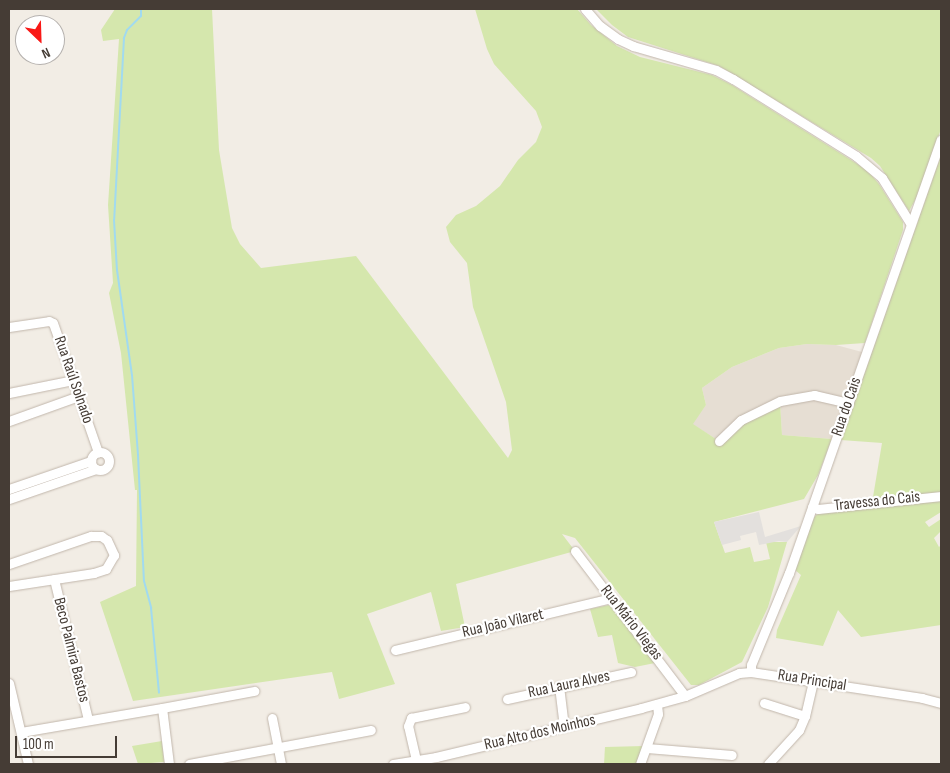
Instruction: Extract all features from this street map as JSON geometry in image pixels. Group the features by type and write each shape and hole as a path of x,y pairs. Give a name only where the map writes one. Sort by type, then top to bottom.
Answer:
{"street":[{"path":"585,9 600,26 618,39 633,46 716,70 856,156 882,178 910,224"},
{"name":"Rua do Cais","path":"750,672 751,665 789,574 941,140"},
{"name":"Rua Raúl Solnado","path":"9,327 49,320 53,323 98,452"},
{"path":"9,392 73,380"},
{"path":"719,441 741,420 780,400 814,395 849,402"},
{"path":"9,421 79,396"},
{"path":"9,489 94,465 105,469 110,462 106,454 98,452 93,456 94,465"},
{"path":"9,499 94,465"},
{"name":"Travessa do Cais","path":"812,507 818,509 941,496"},
{"path":"9,564 91,536 101,536 112,547 114,555 106,569 9,586"},
{"name":"Rua Mário Viegas","path":"575,551 685,696"},
{"name":"Beco Palmira Bastos","path":"54,579 88,720"},
{"name":"Rua João Vilaret","path":"396,650 611,598"},
{"name":"Rua Laura Alves","path":"507,699 559,686 631,672"},
{"name":"Rua Principal","path":"685,696 730,677 750,672 813,680 922,698 941,703"},
{"path":"768,764 799,730 805,716 813,680"},
{"path":"9,683 28,764"},
{"path":"559,686 564,727"},
{"path":"21,732 254,691"},
{"name":"Rua Alto dos Moinhos","path":"393,764 564,727 685,696"},
{"path":"764,703 805,716"},
{"path":"640,764 658,714 657,704"},
{"path":"416,760 408,726 412,718 465,707"},
{"path":"162,708 169,764"},
{"path":"272,718 281,764"},
{"path":"189,764 371,730"},
{"path":"646,748 732,755"}],"shaded area":[{"path":"807,344 836,345 862,352 832,439 782,435 780,401 719,441 692,424 706,405 702,388 732,367 779,348"},
{"path":"759,512 765,537 801,526 787,542 779,541 759,545 756,532 740,536 741,540 722,545 714,522"}],"green space":[{"path":"115,9 212,9 219,150 232,228 240,244 261,268 356,256 508,458 512,450 506,402 473,307 467,263 450,242 446,227 456,215 476,206 500,186 518,160 536,142 542,127 536,111 494,64 487,49 475,9 577,9 591,25 617,46 640,57 712,75 732,85 867,170 879,184 903,222 903,230 865,343 807,344 779,348 732,367 702,388 706,405 693,424 719,441 732,427 780,401 782,435 832,439 818,475 804,499 714,522 725,553 750,547 754,562 770,559 766,542 787,542 768,607 742,662 699,685 691,685 575,538 562,534 575,551 456,584 465,627 441,631 431,592 367,614 395,684 339,699 332,672 133,701 100,602 136,586 137,490 135,490 121,353 109,293 113,283 108,205 119,39 103,41 101,30"},
{"path":"596,9 941,9 941,129 919,193 909,211 880,166 871,158 719,66 628,37 612,25"},
{"path":"941,155 941,512 925,522 929,527 941,519 941,531 934,538 939,547 941,545 941,625 861,637 838,610 823,646 776,638 777,630 801,575 795,570 810,525 815,516 823,511 872,503 882,443 841,440"},
{"path":"609,605 655,663 635,667 618,663 612,635 598,637 590,609"},
{"path":"162,741 164,762 138,764 132,746"},
{"path":"644,746 637,764 604,764 605,747"}],"waterway":[{"path":"141,9 141,16 127,30 124,38 114,220 117,270 132,375 144,581 151,608 159,693"}]}
